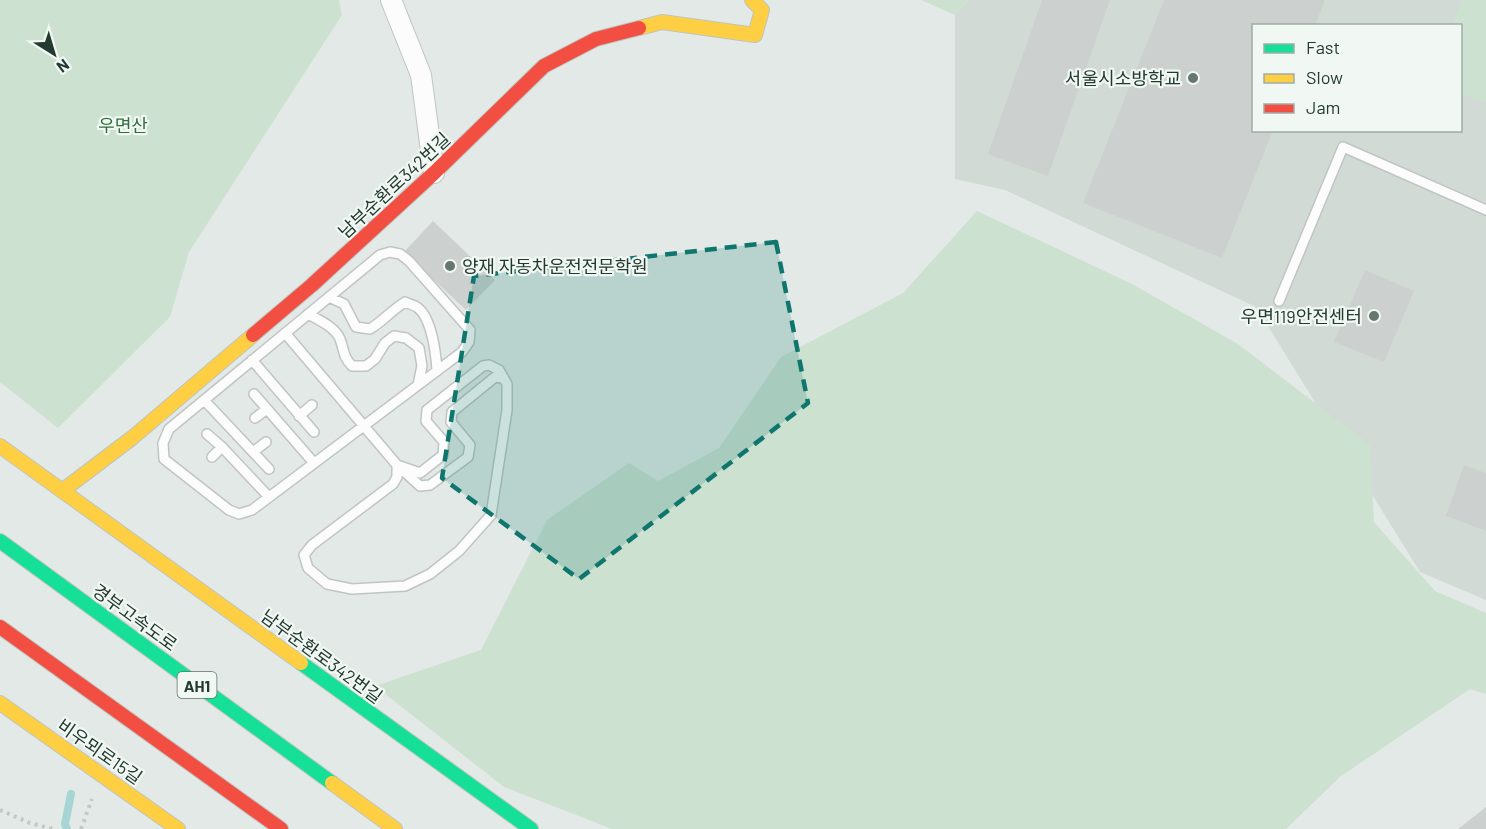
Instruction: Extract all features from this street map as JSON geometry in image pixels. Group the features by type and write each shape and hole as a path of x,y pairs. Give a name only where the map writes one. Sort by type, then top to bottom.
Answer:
{"main road":[{"name":"남부순환로342번길","path":"62,491 132,438 312,285 434,173 544,66 596,39 662,22 756,35 762,10 752,0"},
{"name":"남부순환로342번길","path":"0,446 531,829"},
{"name":"경부고속도로","path":"0,541 395,829"},
{"path":"0,627 281,829"},
{"name":"비우뫼로15길","path":"0,703 178,829"}],"street":[{"path":"391,0 421,75 434,173"}],"lane":[{"path":"1279,302 1343,147 1486,210"},
{"path":"390,252 400,254 409,261 470,330 469,342 462,352 252,510 238,514 164,459 163,443 169,429 329,297 380,255 390,252"},
{"path":"329,297 344,304 356,327 370,329 405,302 418,307 426,318 436,348 437,370"},
{"path":"308,314 331,328 339,337 344,357 352,366 366,366 375,359 385,343 394,336 406,339 419,348 422,366 417,385"},
{"path":"285,333 397,465 420,486 430,485 468,457 470,446 451,422 452,412 495,377 503,378"},
{"path":"252,360 314,432"},
{"path":"489,365 499,370 507,384 507,410 491,515 459,551 430,574 405,586 352,589 327,584 308,568 304,555 312,545 393,484 397,477 397,465 420,472 443,455 444,442 426,421 427,410 483,366 489,365"},
{"path":"254,394 314,463"},
{"path":"204,400 269,470"},
{"path":"299,416 312,405"},
{"path":"255,418 267,409"},
{"path":"207,434 269,497"},
{"path":"253,453 266,442"},
{"path":"212,458 222,447"}],"path":[{"path":"81,829 95,793"},
{"path":"0,810 30,823 53,829"}],"highlighted area":[{"path":"776,242 808,403 579,579 442,478 474,276"}],"shaded area":[{"path":"968,0 1486,0 1486,600 1420,572 1256,307 1005,190 955,179 955,15"}],"green space":[{"name":"우면산","path":"0,0 339,0 342,15 189,252 170,317 58,428 0,382"},
{"path":"921,0 968,0 955,15"},
{"path":"1462,0 1486,0 1486,103 1462,93 1462,24 1452,24"},
{"path":"977,211 1132,284 1238,344 1370,445 1374,522 1435,591 1486,613 1486,694 1470,689 1341,776 1286,829 612,829 504,787 375,686 481,650 547,520 629,463 658,481 719,448 781,357 903,293"}],"building":[{"path":"1042,0 1110,0 1048,176 988,154"},
{"name":"서울시소방학교","path":"1164,0 1325,0 1316,24 1252,24 1252,132 1272,132 1222,258 1083,203"},
{"name":"양재 자동차운전전문학원","path":"433,221 495,280 466,310 404,252"},
{"name":"우면119안전센터","path":"1365,270 1414,291 1384,362 1334,342"},
{"path":"1464,465 1486,473 1486,531 1446,516"},
{"path":"1486,807 1486,829 1458,829"}],"waterway":[{"path":"67,829 65,824 71,794"}],"traffic: fast":[{"path":"0,541 332,783"},
{"path":"301,663 531,829"}],"traffic: slow":[{"path":"639,28 662,22 755,35 762,10 752,0"},
{"path":"62,491 132,438 253,335"},
{"path":"0,446 301,663"},
{"path":"0,703 178,829"},
{"path":"332,783 395,829"}],"traffic: jam":[{"path":"253,335 312,285 434,173 544,66 596,39 639,28"},
{"path":"0,627 281,829"}],"place":[{"name":"서울시소방학교","path":"1193,78"},
{"name":"양재 자동차운전전문학원","path":"450,266"},
{"name":"우면119안전센터","path":"1374,316"}]}
